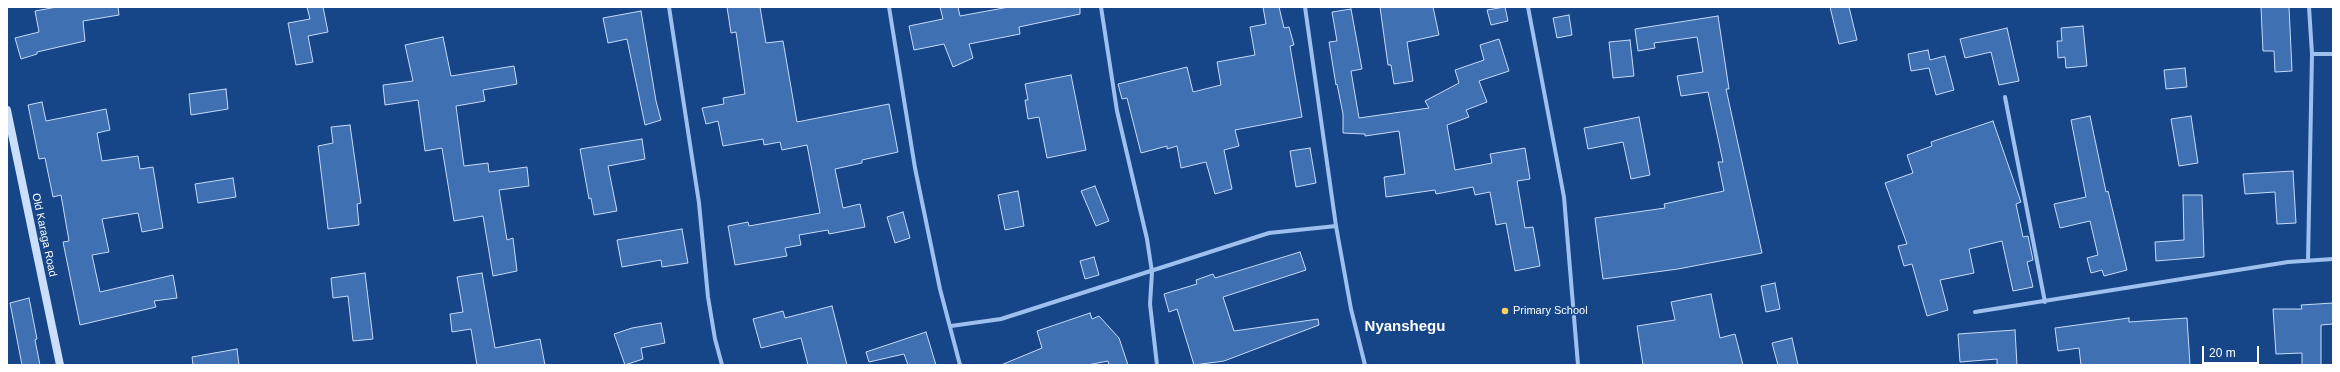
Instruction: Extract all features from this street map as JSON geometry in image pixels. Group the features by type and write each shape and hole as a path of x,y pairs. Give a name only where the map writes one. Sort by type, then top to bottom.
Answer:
{"street":[{"path":"669,7 699,203 708,297 715,339 722,365"},
{"path":"889,7 915,168 940,289 951,326 960,365"},
{"path":"1100,7 1117,111 1147,240 1152,272 1150,304 1157,365"},
{"path":"1305,7 1336,226 1351,309 1365,365"},
{"path":"1528,7 1564,197 1578,365"},
{"path":"2308,261 2312,54 2309,7"},
{"path":"2312,54 2333,54"},
{"path":"2004,97 2045,302"},
{"name":"Old Karaga Road","path":"7,110 60,365"},
{"path":"951,326 1001,319 1152,272 1269,233 1336,226"},
{"path":"1975,312 2308,261 2333,259"}],"building":[{"path":"57,7 118,7 119,15 83,21 85,41 37,52 37,54 21,59 15,38 39,32 35,11"},
{"path":"307,7 323,7 328,32 308,36 313,62 296,65 288,23 310,19"},
{"path":"727,7 760,7 766,43 783,41 797,122 889,104 898,152 862,160 862,163 835,169 843,208 860,204 865,227 829,234 828,230 799,235 801,245 785,248 787,256 735,265 728,226 748,222 749,226 820,213 807,145 782,150 780,142 764,145 763,139 723,146 718,121 706,124 702,108 724,104 723,98 745,94 736,32 731,33"},
{"path":"940,7 958,7 960,16 1009,7 1080,7 1080,14 1019,27 1020,34 969,44 973,58 953,67 944,44 914,50 909,26 943,19"},
{"path":"1263,7 1279,7 1284,28 1289,27 1294,45 1290,46 1302,117 1235,130 1239,146 1224,150 1232,189 1215,194 1206,162 1181,168 1177,146 1167,149 1167,146 1141,153 1127,98 1122,99 1118,84 1187,67 1193,92 1221,85 1217,62 1255,55 1250,27 1266,24"},
{"path":"1380,7 1433,7 1439,35 1407,42 1413,81 1394,84 1391,65 1388,65"},
{"path":"1505,7 1508,21 1491,25 1487,10"},
{"path":"1830,7 1849,7 1857,40 1839,44"},
{"path":"2261,7 2289,7 2292,71 2275,72 2274,51 2263,51"},
{"path":"1351,9 1362,69 1351,71 1359,118 1429,108 1425,101 1459,83 1455,70 1484,60 1480,45 1499,39 1509,71 1479,81 1487,102 1466,110 1469,117 1447,125 1455,170 1492,163 1490,154 1525,148 1530,179 1517,181 1525,228 1533,227 1540,266 1515,271 1506,223 1496,225 1490,192 1475,195 1473,187 1436,194 1435,190 1386,197 1384,177 1405,174 1399,131 1365,136 1365,134 1343,133 1343,114 1337,84 1336,85 1329,42 1337,41 1332,12"},
{"path":"641,11 656,101 661,120 645,125 627,39 608,43 603,18"},
{"path":"1569,15 1572,35 1557,38 1553,18"},
{"path":"1718,16 1729,89 1726,89 1762,253 1678,269 1603,279 1595,218 1665,208 1664,204 1724,191 1718,162 1723,162 1708,92 1681,96 1677,76 1703,72 1697,37 1654,43 1655,48 1638,51 1635,29"},
{"path":"2083,26 2087,66 2066,68 2065,57 2058,58 2057,41 2062,41 2061,28"},
{"path":"2007,28 2019,81 1999,85 1991,52 1965,58 1960,39"},
{"path":"443,37 451,76 514,66 517,84 483,90 485,101 456,106 464,166 488,163 489,172 527,167 529,186 499,190 507,240 513,238 517,271 493,276 483,216 454,221 442,148 425,151 418,100 385,105 383,85 413,81 405,45"},
{"path":"1630,40 1634,76 1613,78 1609,42"},
{"path":"1928,50 1930,60 1945,56 1954,90 1936,95 1929,68 1911,71 1908,54"},
{"path":"2185,68 2187,87 2166,89 2164,70"},
{"path":"1071,75 1086,150 1047,158 1039,117 1028,119 1025,100 1028,100 1025,84"},
{"path":"226,89 228,109 191,115 189,94"},
{"path":"42,102 46,121 106,109 110,130 97,133 102,161 138,156 140,169 153,167 163,228 142,232 138,213 102,219 109,252 92,255 100,292 173,275 177,298 154,301 156,307 80,325 63,242 69,241 61,195 53,197 45,158 39,159 28,105"},
{"path":"2090,116 2106,192 2108,191 2127,270 2104,276 2102,270 2091,273 2087,258 2098,255 2090,221 2060,228 2054,204 2086,197 2071,120"},
{"path":"2191,116 2198,163 2179,166 2171,119"},
{"path":"1639,117 1650,175 1631,179 1623,142 1588,149 1584,128"},
{"path":"1993,121 2021,202 2016,204 2023,237 2028,236 2033,260 2027,262 2033,287 2013,291 2002,241 1969,249 1974,273 1940,280 1948,310 1927,316 1912,264 1904,266 1898,246 1907,244 1885,183 1913,173 1907,155 1932,146 1931,142"},
{"path":"350,125 361,203 357,204 359,225 328,229 318,146 333,143 331,127"},
{"path":"642,139 645,159 608,166 617,211 594,215 591,198 589,199 580,149"},
{"path":"1310,148 1316,183 1296,187 1290,151"},
{"path":"2293,171 2296,223 2277,224 2275,192 2245,194 2243,174"},
{"path":"233,178 236,197 198,203 195,184"},
{"path":"1095,186 1109,221 1096,226 1081,191"},
{"path":"1018,191 1024,226 1005,230 998,195"},
{"path":"2183,195 2202,195 2204,257 2156,261 2155,242 2184,240"},
{"path":"903,212 910,238 895,243 887,217"},
{"path":"682,229 688,263 662,267 661,260 622,267 617,240"},
{"path":"1300,252 1306,270 1223,297 1234,331 1318,319 1319,325 1224,361 1194,365 1177,309 1169,312 1164,294 1197,284 1196,280 1213,274 1215,278"},
{"path":"1094,257 1099,275 1085,279 1080,261"},
{"path":"365,273 373,339 353,341 348,296 333,298 331,278"},
{"path":"482,273 495,348 540,339 545,365 477,365 471,329 452,332 450,314 463,312 457,277"},
{"path":"1775,283 1780,309 1766,312 1761,286"},
{"path":"1711,294 1720,338 1735,334 1743,365 1643,365 1637,326 1675,320 1671,302"},
{"path":"29,298 37,339 35,340 40,365 22,365 10,303"},
{"path":"2333,303 2333,324 2321,325 2321,365 2302,365 2302,353 2276,354 2273,309 2302,309 2301,305"},
{"path":"832,306 847,365 808,365 801,338 761,348 753,319 783,311 785,318"},
{"path":"1090,313 1092,319 1099,316 1119,338 1128,365 1109,365 1108,361 1087,365 1001,365 1042,348 1037,331"},
{"path":"2129,318 2129,322 2187,318 2190,365 2081,365 2079,348 2058,351 2055,328"},
{"path":"661,323 665,343 641,348 643,359 625,365 614,334 632,328"},
{"path":"2015,330 2017,365 1997,365 1997,359 1960,362 1958,334"},
{"path":"926,332 936,365 908,365 904,354 869,362 866,352"},
{"path":"1792,338 1798,365 1778,365 1772,343"},
{"path":"237,349 239,365 193,365 192,357"}],"place":[{"name":"Primary School","path":"1505,311"}],"district":[{"name":"Nyanshegu","path":"1405,327"}]}
